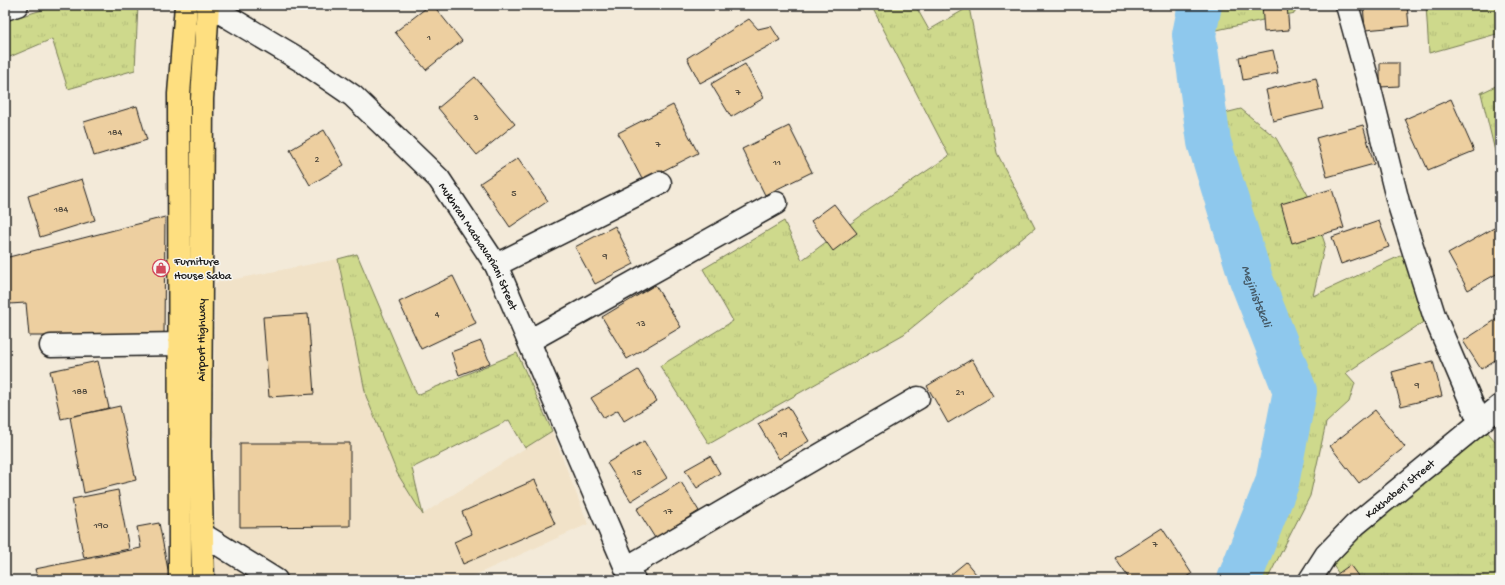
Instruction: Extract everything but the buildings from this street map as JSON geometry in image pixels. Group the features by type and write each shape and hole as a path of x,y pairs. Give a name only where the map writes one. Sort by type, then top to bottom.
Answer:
{"highway":[{"name":"Airport Highway","path":"180,580 179,94 186,5"},
{"name":"Airport Highway","path":"203,580 200,453 202,107 208,5"}],"street":[{"path":"5,9 17,5"},
{"name":"Mukhran Machavariani Street","path":"208,5 302,61 353,96 439,179 496,265 630,574"},
{"path":"1347,5 1368,81 1398,202 1432,308 1480,423"},
{"path":"496,265 660,183"},
{"path":"529,341 776,203"},
{"path":"51,346 180,344"},
{"path":"630,574 918,398"},
{"name":"Kakhaberi Street","path":"1310,580 1326,555 1355,525 1500,406"},
{"path":"202,534 276,580"}],"shaded area":[{"path":"338,259 366,396 423,514 552,431 588,524 464,580 216,580 214,437 215,283"}],"green space":[{"path":"59,5 138,5 135,70 68,89 52,39 5,59 5,21"},
{"path":"871,5 915,5 929,30 969,7 997,153 1035,228 904,334 709,444 660,366 733,321 703,269 784,221 802,260 870,209 949,156"},
{"path":"1200,5 1295,5 1295,13 1194,35"},
{"path":"1426,5 1500,5 1500,33 1429,53"},
{"path":"1500,84 1500,172 1481,93"},
{"path":"1241,109 1276,138 1309,197 1325,244 1313,296 1413,250 1434,315 1346,373 1355,383 1349,402 1326,423 1310,496 1267,580 1239,580 1277,483 1295,391 1256,291 1209,142 1205,118"},
{"path":"357,254 417,395 517,353 552,431 525,448 509,420 412,468 423,515 397,473 366,396 338,259"},
{"path":"1480,423 1500,447 1500,580 1343,580 1326,555"}],"waterway":[{"name":"Mejinistskali","path":"1200,5 1194,35 1209,142 1251,279 1295,391 1277,483 1239,580"}],"place":[{"name":"Furniture House Saba","path":"161,268"}]}
